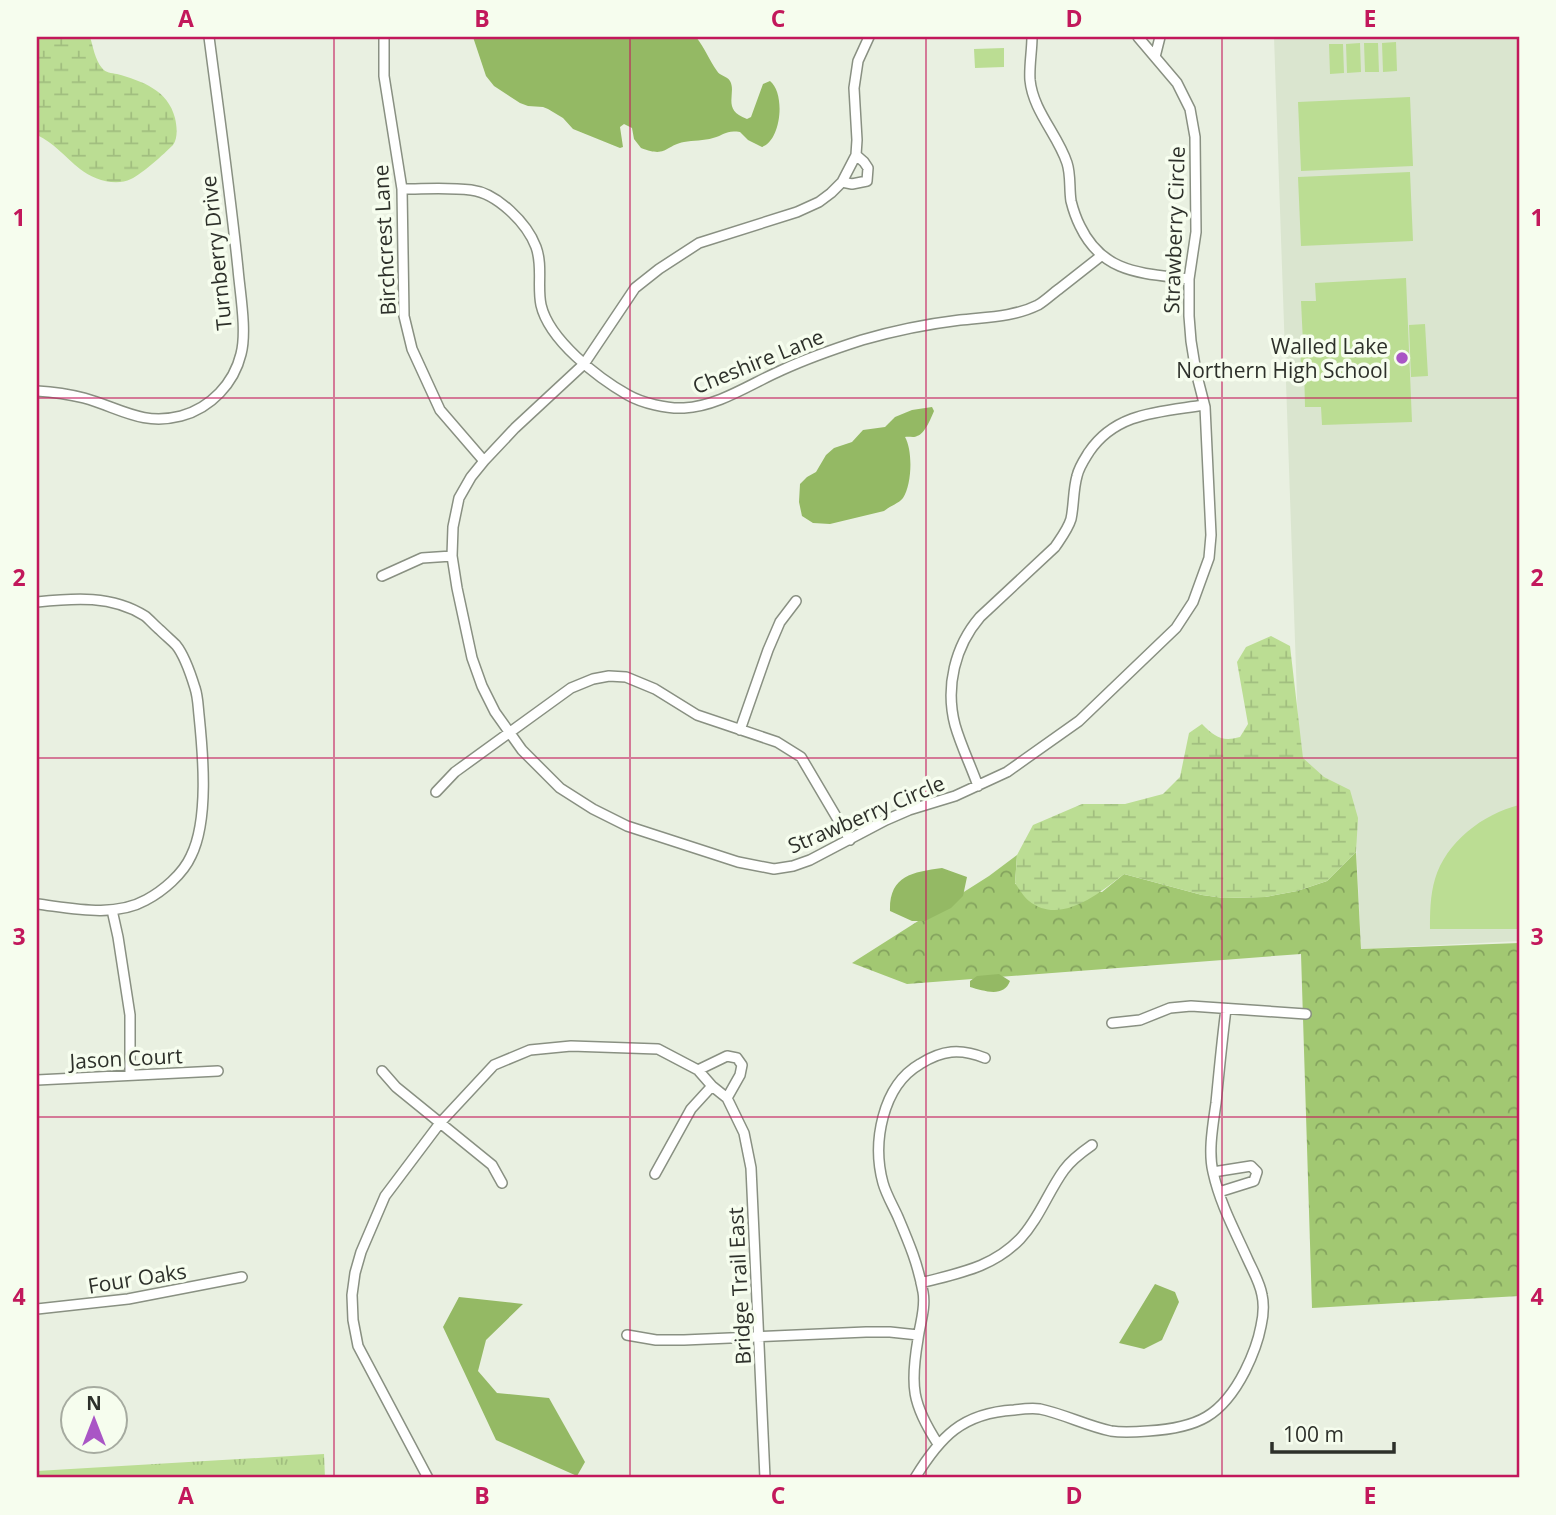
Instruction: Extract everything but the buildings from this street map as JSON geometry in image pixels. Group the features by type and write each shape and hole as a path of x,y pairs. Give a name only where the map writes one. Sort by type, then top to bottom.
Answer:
{"street":[{"name":"Turnberry Drive","path":"37,391 85,398 137,418 162,419 182,415 206,404 223,390 234,374 242,352 241,302 209,37"},
{"name":"Birchcrest Lane","path":"384,37 384,76 401,189 404,316 412,349 440,410 484,461"},
{"name":"Strawberry Circle","path":"869,37 858,61 854,88 858,140 856,155 842,182 819,202 797,212 699,243 635,288 621,305 584,364 515,428 471,477 460,498 453,527 457,588 472,658 491,703 522,750 560,788 627,826 738,862 774,869 810,860 909,810 955,796 1007,772 1079,721 1176,628 1192,602 1209,558 1212,535 1204,405 1190,334 1189,279 1196,232 1195,137 1189,109 1177,83 1138,37"},
{"path":"1032,37 1030,79 1038,105 1067,162 1071,201 1086,239 1101,256 1112,263 1128,269 1189,279"},
{"path":"1155,57 1160,37"},
{"name":"Strawberry Circle","path":"842,182 852,184 867,181 868,169 856,155"},
{"name":"Cheshire Lane","path":"401,189 472,190 503,205 530,234 536,247 541,303 547,321 561,342 584,364 629,396 663,407 682,409 720,400 821,353 884,334 958,320 1018,313 1039,304 1101,256"},
{"path":"978,786 955,726 951,706 955,663 969,629 1055,547 1071,519 1077,474 1082,463 1104,435 1138,416 1204,405"},
{"path":"382,576 422,558 453,556"},
{"path":"37,602 69,598 98,600 127,608 146,617 177,646 196,690 201,734 202,803 200,830 191,857 177,876 145,901 126,907 88,910 37,904"},
{"path":"740,730 780,622 796,601"},
{"path":"436,792 455,772 571,688 593,678 626,677 655,689 697,715 777,743 801,757 850,840"},
{"path":"112,909 130,1015 130,1075"},
{"path":"1112,1023 1140,1020 1170,1008 1191,1006 1306,1014"},
{"path":"916,1478 938,1444 976,1417 1003,1410 1040,1409 1089,1426 1137,1432 1182,1427 1202,1420 1217,1411 1236,1389 1259,1338 1262,1295 1224,1209 1213,1172 1213,1129 1226,1009"},
{"name":"Bridge Trail East","path":"428,1478 358,1346 352,1295 361,1252 385,1196 440,1123 494,1065 530,1050 571,1046 658,1049 698,1070 727,1098 744,1133 751,1168 765,1478"},
{"path":"938,1444 924,1423 913,1387 924,1296 915,1255 883,1184 879,1134 884,1109 897,1086 914,1067 934,1055 954,1051 973,1053 985,1058"},
{"path":"698,1070 727,1056 737,1058 742,1065 740,1075 727,1098"},
{"name":"Jason Court","path":"37,1080 218,1071"},
{"path":"382,1071 396,1087 492,1165 502,1183"},
{"path":"655,1174 691,1109 712,1086"},
{"path":"921,1283 986,1264 1019,1240 1065,1168 1092,1145"},
{"path":"1213,1172 1251,1166 1257,1172 1254,1181 1219,1192"},
{"name":"Four Oaks","path":"37,1309 128,1299 242,1277"},
{"path":"627,1335 656,1340 684,1340 890,1332 918,1335"}],"shaded area":[{"path":"473,37 696,37 717,71 730,81 732,106 739,115 747,119 751,117 763,84 770,81 775,87 780,106 777,127 774,136 762,147 748,140 740,132 731,132 710,139 684,142 656,152 641,148 634,139 632,128 624,124 620,127 623,147 620,148 573,129 563,118 548,109 520,103 494,86 486,76"},
{"name":"Walled Lake Northern High School","path":"1274,37 1519,37 1519,941 1361,949 1356,840 1302,842"},
{"path":"932,407 934,411 923,432 916,437 905,437 910,467 908,485 901,500 884,511 830,524 813,523 802,516 799,502 800,484 816,472 826,455 834,448 852,442 863,430 885,427 895,417 912,410"},
{"path":"942,868 967,877 963,896 951,908 925,921 912,921 890,911 893,890 904,878 921,871"},
{"path":"999,974 1010,981 1003,990 993,992 970,987 970,981 977,976"},
{"path":"1155,1284 1175,1292 1179,1302 1162,1340 1144,1349 1119,1343"},
{"path":"459,1297 523,1304 486,1340 478,1371 497,1393 549,1398 585,1462 577,1476 496,1440 443,1327"}],"green space":[{"path":"37,37 90,37 96,57 104,70 153,88 166,100 175,118 176,136 173,145 136,176 125,181 111,182 85,173 37,135"},
{"path":"1396,42 1397,71 1383,72 1382,43"},
{"path":"1360,43 1361,72 1347,73 1346,44"},
{"path":"1364,43 1378,43 1379,72 1365,72"},
{"path":"1329,44 1343,44 1344,73 1330,74"},
{"path":"1004,48 1004,67 975,68 974,49"},
{"path":"1410,97 1413,166 1301,171 1298,102"},
{"path":"1410,172 1413,241 1301,246 1298,177"},
{"path":"1406,278 1412,422 1322,425 1321,407 1305,407 1304,365 1301,365 1300,343 1303,343 1301,301 1316,301 1315,283"},
{"path":"1425,324 1428,376 1411,377 1409,325"},
{"path":"1271,636 1290,646 1303,758 1324,777 1350,790 1358,818 1356,852 1327,881 1297,891 1265,897 1224,898 1202,895 1124,874 1092,897 1066,908 1041,908 1027,899 1015,883 1017,855 1033,825 1082,804 1125,804 1163,794 1180,777 1189,733 1202,724 1219,737 1240,737 1248,724 1237,662 1246,647"},
{"path":"1519,805 1519,929 1430,929 1433,885 1448,853 1480,823 1492,815"},
{"path":"1356,852 1361,949 1519,943 1519,1296 1312,1308 1301,954 907,984 852,963 989,876 1017,855 1015,884 1102,892 1124,874 1202,895 1224,898 1265,897 1297,891 1327,881"},
{"path":"324,1454 325,1478 37,1478 37,1471"}],"place":[{"name":"Walled Lake Northern High School","path":"1402,358"}]}
